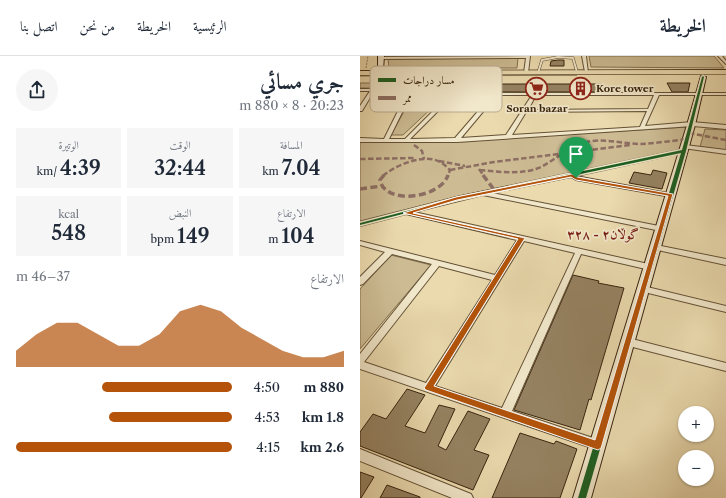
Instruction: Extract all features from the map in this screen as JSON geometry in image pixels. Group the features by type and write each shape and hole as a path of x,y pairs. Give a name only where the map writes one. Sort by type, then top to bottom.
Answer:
{"highway":[{"path":"502,73 577,72 588,75 726,78"},
{"path":"502,77 726,72"},
{"path":"360,79 370,79"}],"street":[{"path":"584,56 588,75"},
{"path":"370,59 528,57 526,73"},
{"path":"722,57 726,63"},
{"path":"582,498 692,124 703,78"},
{"path":"502,94 726,94"},
{"path":"508,137 535,94"},
{"path":"642,128 657,94"},
{"path":"360,110 370,95"},
{"path":"524,111 650,110"},
{"path":"386,140 400,112"},
{"path":"407,139 435,112"},
{"path":"457,140 481,112"},
{"path":"360,140 457,140 692,124 726,126"},
{"path":"360,224 456,199 572,176 684,149 726,152"},
{"path":"572,176 576,178 671,194"},
{"path":"482,194 661,229"},
{"path":"406,213 650,267"},
{"path":"428,388 522,238"},
{"path":"360,243 496,278"},
{"path":"656,247 726,262"},
{"path":"360,282 390,251"},
{"path":"505,414 579,251"},
{"path":"360,361 437,263"},
{"path":"643,289 726,309"},
{"path":"628,342 726,367"},
{"path":"360,365 598,445"},
{"path":"360,455 467,498"}],"lane":[{"path":"538,72 542,60 550,56 568,56 573,58 577,72"}],"path":[{"path":"364,71 370,59"}],"shaded area":[{"path":"589,56 714,56 724,68 591,67"},
{"path":"518,58 517,68 502,68 502,66 389,66 388,59"},
{"path":"360,74 370,74 370,76 360,76"},
{"path":"502,75 502,75 577,75"},
{"path":"360,83 370,83 370,88 360,88"},
{"path":"404,112 428,112 403,135 391,135"},
{"path":"688,127 681,150 463,195 360,221 360,141 442,142"},
{"path":"705,129 726,130 726,150 700,147"},
{"path":"391,255 431,265 360,349 360,289"}],"building":[{"path":"564,60 564,66 550,66 551,61"},
{"path":"667,83 690,83 688,92 672,92"},
{"path":"502,84 601,84 603,92 502,92"},
{"path":"653,170 667,173 662,189 629,183 634,172 651,175"},
{"path":"573,275 599,281 598,283 624,288 591,400 589,399 580,430 514,410"},
{"path":"407,389 425,395 405,426 425,433 439,405 455,409 438,446 446,450 468,411 490,419 474,450 489,455 473,490 360,446 360,432 373,414 386,419"},
{"path":"520,433 554,444 556,441 577,449 560,498 492,498"},
{"path":"360,472 374,477 361,498 360,498"},
{"path":"387,485 420,497 420,498 380,498"}],"marked path":[{"path":"689,133 726,140"},
{"path":"480,170 497,172 526,171 540,167 579,144 593,141 616,141 640,144 687,139"},
{"path":"414,145 422,151 424,159"},
{"path":"450,170 494,162 630,145"},
{"path":"360,159 414,158"},
{"path":"419,159 439,161 450,170 447,179 434,191 415,196 405,196 388,191 381,185 380,180 390,170 419,159"},
{"path":"439,161 465,166"},
{"path":"479,169 495,191"},
{"path":"360,189 382,186"}],"cycle path":[{"path":"582,498 691,125 703,77"},
{"path":"360,224 457,199 684,151"}],"place":[{"name":"Soran bazar","path":"537,88"},
{"name":"Kore tower","path":"581,88"}],"district":[{"name":"گوڵان٢ - ٣٢٨","path":"603,234"}],"route":[{"path":"572,176 576,178 671,194 598,445 428,388 522,238 406,213 456,199 572,176"}]}
